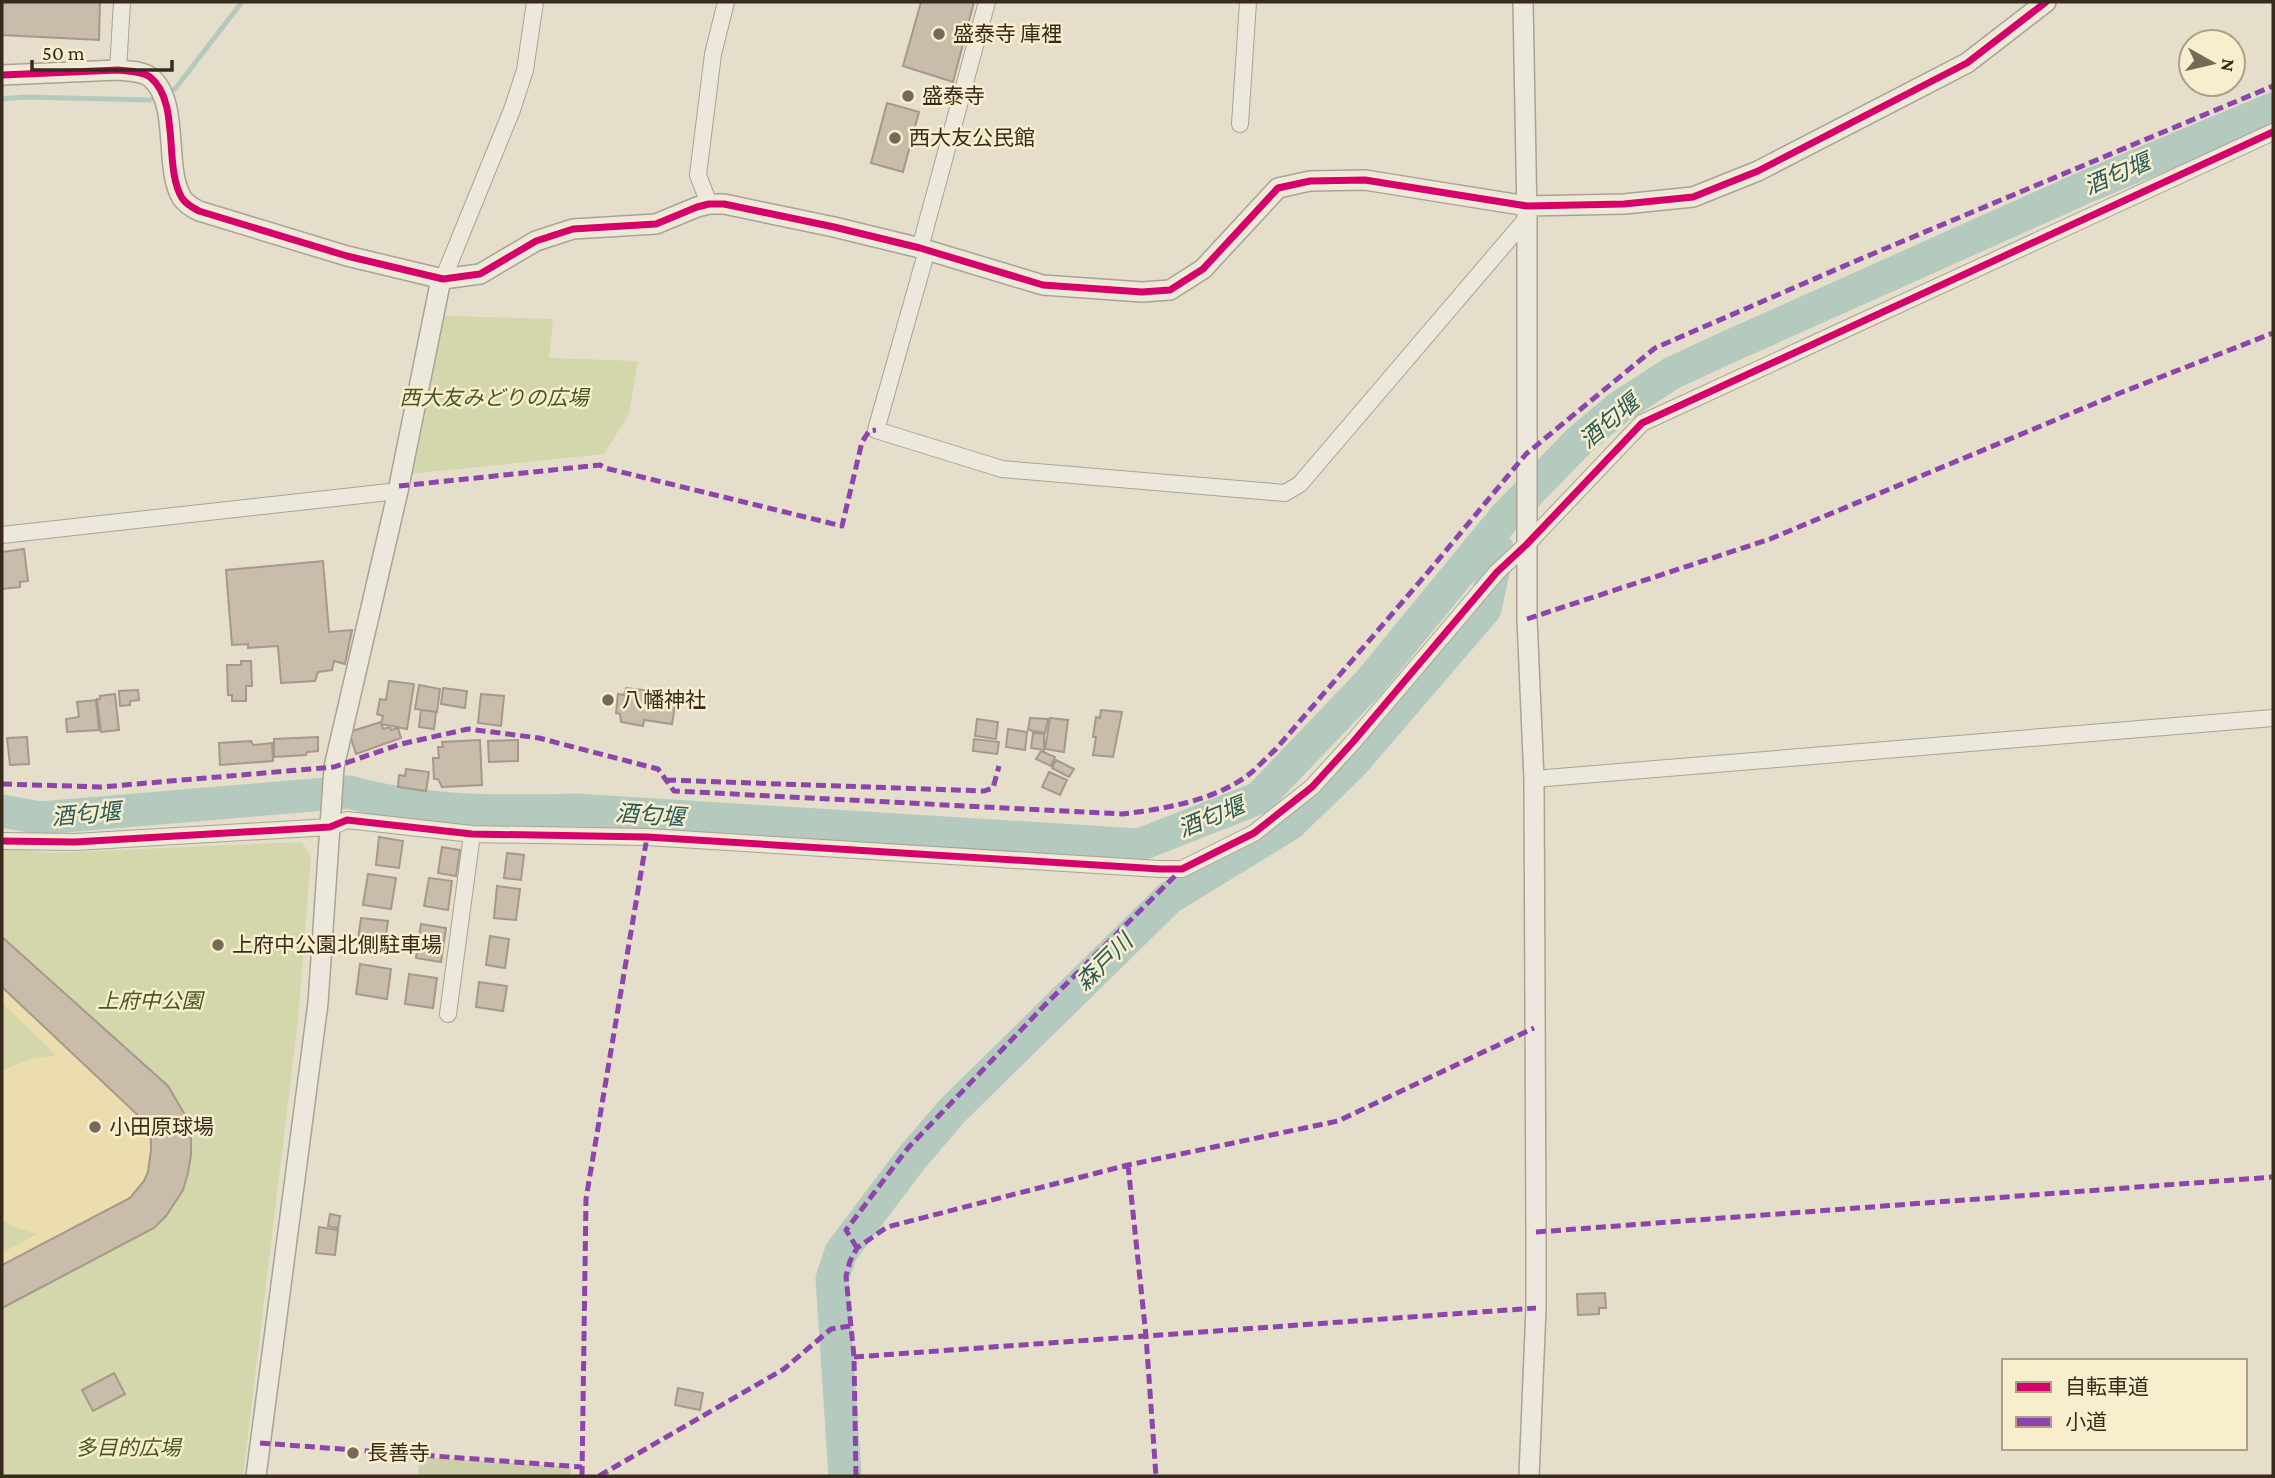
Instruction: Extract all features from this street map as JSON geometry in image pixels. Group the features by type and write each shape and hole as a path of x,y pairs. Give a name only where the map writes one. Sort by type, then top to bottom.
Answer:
{"street":[{"path":"118,70 122,2"},
{"path":"256,1476 318,1003 334,767 398,491 442,279 512,110 525,70 535,2"},
{"path":"709,204 698,175 713,54 726,2"},
{"path":"987,2 876,430 1002,469 1285,493 1292,491 1527,212"},
{"path":"1240,124 1248,2"},
{"path":"1523,2 1527,212 1527,619 1534,779 1536,1308 1529,1476"},
{"path":"2,75 118,70 135,71 149,76 158,88 168,111 174,170 181,197 190,205 199,211 347,256 442,279 480,274 536,241 573,229 656,224 709,204 724,204 924,249 1043,285 1142,292 1170,290 1203,269 1278,188 1310,181 1365,180 1527,212 1693,197 1758,171 1967,63 2046,2"},
{"path":"2,841 75,842 330,827 347,820 472,834 647,836 1182,869 1254,833 1312,787 1497,572 1642,423 2273,132"},
{"path":"2,535 398,491"},
{"path":"1534,779 2273,718"},
{"path":"448,1014 472,834"}],"green space":[{"name":"西大友みどりの広場","path":"442,316 553,319 549,358 638,361 629,414 604,454 409,474"},
{"name":"上府中公園","path":"302,842 311,857 298,1019 243,1476 2,1476 2,848 50,853"},
{"path":"419,1457 571,1467 571,1476 418,1476"}],"sand":[{"path":"2,987 142,1119 151,1152 144,1178 130,1198 2,1265 2,1253 37,1234 11,1226 2,1220 2,1071 30,1059 56,1055 2,1003"}],"building":[{"path":"2,2 100,2 99,40 2,35"},
{"name":"盛泰寺 庫裡","path":"921,2 974,2 953,82 903,66"},
{"name":"西大友公民館","path":"887,103 919,112 903,172 871,163"},
{"path":"24,549 28,581 20,582 20,587 2,589 2,552"},
{"path":"323,561 329,632 352,630 345,664 334,661 332,670 318,672 315,681 281,683 278,646 248,648 248,644 232,645 226,570"},
{"path":"241,661 251,661 252,686 246,686 246,701 232,701 232,695 228,695 227,665 241,665"},
{"path":"389,681 414,684 407,729 381,724 383,716 377,714 380,699 386,700"},
{"path":"419,685 440,689 437,712 415,709"},
{"path":"443,688 467,691 465,708 441,704"},
{"name":"八幡神社","path":"626,688 650,691 651,698 676,700 672,724 644,720 643,726 621,722 620,714 616,713 618,694 624,695"},
{"path":"138,690 139,700 120,706 119,691"},
{"path":"115,694 119,730 101,732 97,699"},
{"path":"481,694 504,696 501,726 478,723"},
{"path":"96,700 99,730 67,732 66,719 79,717 77,702"},
{"path":"421,710 436,712 434,729 419,727"},
{"path":"1101,710 1122,712 1113,757 1093,755 1096,717 1100,718"},
{"path":"1030,718 1048,719 1045,733 1028,730"},
{"path":"1050,718 1068,720 1064,752 1045,749"},
{"path":"977,719 998,722 996,739 975,736"},
{"path":"381,722 383,729 398,728 401,738 356,754 349,732"},
{"path":"1008,729 1027,732 1025,750 1006,747"},
{"path":"1033,733 1044,734 1044,750 1031,748"},
{"path":"27,737 29,764 10,765 7,738"},
{"path":"318,737 318,751 307,752 306,755 274,757 274,739"},
{"path":"974,739 999,742 997,754 973,751"},
{"path":"480,740 482,785 442,787 438,779 434,779 433,758 439,758 438,747 443,747 442,742"},
{"path":"518,740 518,761 489,762 488,741"},
{"path":"251,741 253,745 272,743 273,761 220,765 219,743"},
{"path":"1041,751 1055,757 1051,766 1036,759"},
{"path":"1056,760 1074,769 1069,777 1052,768"},
{"path":"406,769 429,772 426,791 398,787 399,775 405,776"},
{"path":"1049,772 1067,780 1060,795 1042,787"},
{"path":"379,837 403,841 399,868 376,865"},
{"path":"442,847 460,850 456,876 438,873"},
{"path":"507,853 524,855 521,880 504,878"},
{"path":"368,874 396,878 391,909 363,905"},
{"path":"429,878 452,881 448,910 424,906"},
{"path":"497,886 520,889 516,920 494,918"},
{"path":"361,918 388,921 384,949 357,946"},
{"path":"421,924 446,928 441,962 416,958"},
{"path":"490,936 509,939 505,968 486,965"},
{"path":"2,937 168,1086 185,1115 191,1139 191,1155 183,1190 166,1216 154,1228 2,1308 2,1265 130,1198 148,1172 151,1140 142,1119 2,987"},
{"path":"360,964 391,969 387,999 356,994"},
{"path":"409,974 437,978 433,1008 405,1004"},
{"path":"479,982 507,986 503,1011 476,1007"},
{"path":"330,1214 340,1216 338,1228 328,1226"},
{"path":"319,1227 338,1230 335,1255 316,1253"},
{"path":"1605,1293 1606,1308 1599,1308 1599,1314 1578,1315 1577,1294"},
{"path":"114,1373 125,1394 93,1411 82,1390"},
{"path":"678,1388 703,1393 700,1410 675,1405"}],"waterway":[{"path":"166,93 175,89 242,2"},
{"path":"2,99 24,97 150,100 157,97"},
{"name":"酒匂堰","path":"2,811 41,818 349,792 405,804 462,810 576,810 1139,845 1259,798 1368,684 1505,517 1579,441 1618,408 1672,373 1726,348 2088,186 2273,109"},
{"name":"森戸川","path":"845,1476 832,1279 841,1252 911,1159 952,1111 1169,898 1290,824 1352,764 1485,609 1498,550"}],"marked path":[{"path":"2,784 101,787 334,767 401,744 468,729 539,738 658,769 674,791 1122,814 1190,802 1238,782 1276,749 1526,454 1655,348 2273,86"},
{"path":"1527,619 1770,539 2120,393 2273,333"},
{"path":"399,486 600,465 842,526 862,442 869,431 876,430"},
{"path":"666,780 984,791 993,788 999,766"},
{"path":"582,1476 586,1199 647,837"},
{"path":"857,1248 846,1230 908,1148 1043,1007 1182,869"},
{"path":"856,1476 854,1357 846,1276 857,1248 887,1227 1128,1165 1338,1121 1534,1028"},
{"path":"1128,1165 1146,1336 1156,1476"},
{"path":"1536,1232 2273,1177"},
{"path":"854,1357 1536,1308"},
{"path":"599,1476 784,1369 831,1329 850,1326"},
{"path":"260,1443 582,1467"}],"cycle path":[{"path":"2,75 118,70 147,75 159,88 165,102 176,185 182,198 190,206 347,256 443,279 480,274 536,241 573,229 656,224 697,207 724,204 920,248 1043,285 1142,292 1170,290 1203,269 1278,188 1310,181 1365,180 1527,206 1624,204 1693,197 1758,171 1967,63 2046,2"},
{"path":"2,841 75,842 330,827 347,820 472,834 647,837 1182,869 1254,833 1312,787 1497,572 1642,423 2273,132"}],"place":[{"name":"盛泰寺 庫裡","path":"939,34"},
{"name":"盛泰寺","path":"908,96"},
{"name":"西大友公民館","path":"895,138"},
{"name":"八幡神社","path":"608,700"},
{"name":"上府中公園北側駐車場","path":"218,945"},
{"name":"小田原球場","path":"95,1127"},
{"name":"長善寺","path":"353,1453"}],"park label":[{"name":"多目的広場","path":"128,1448"}]}
